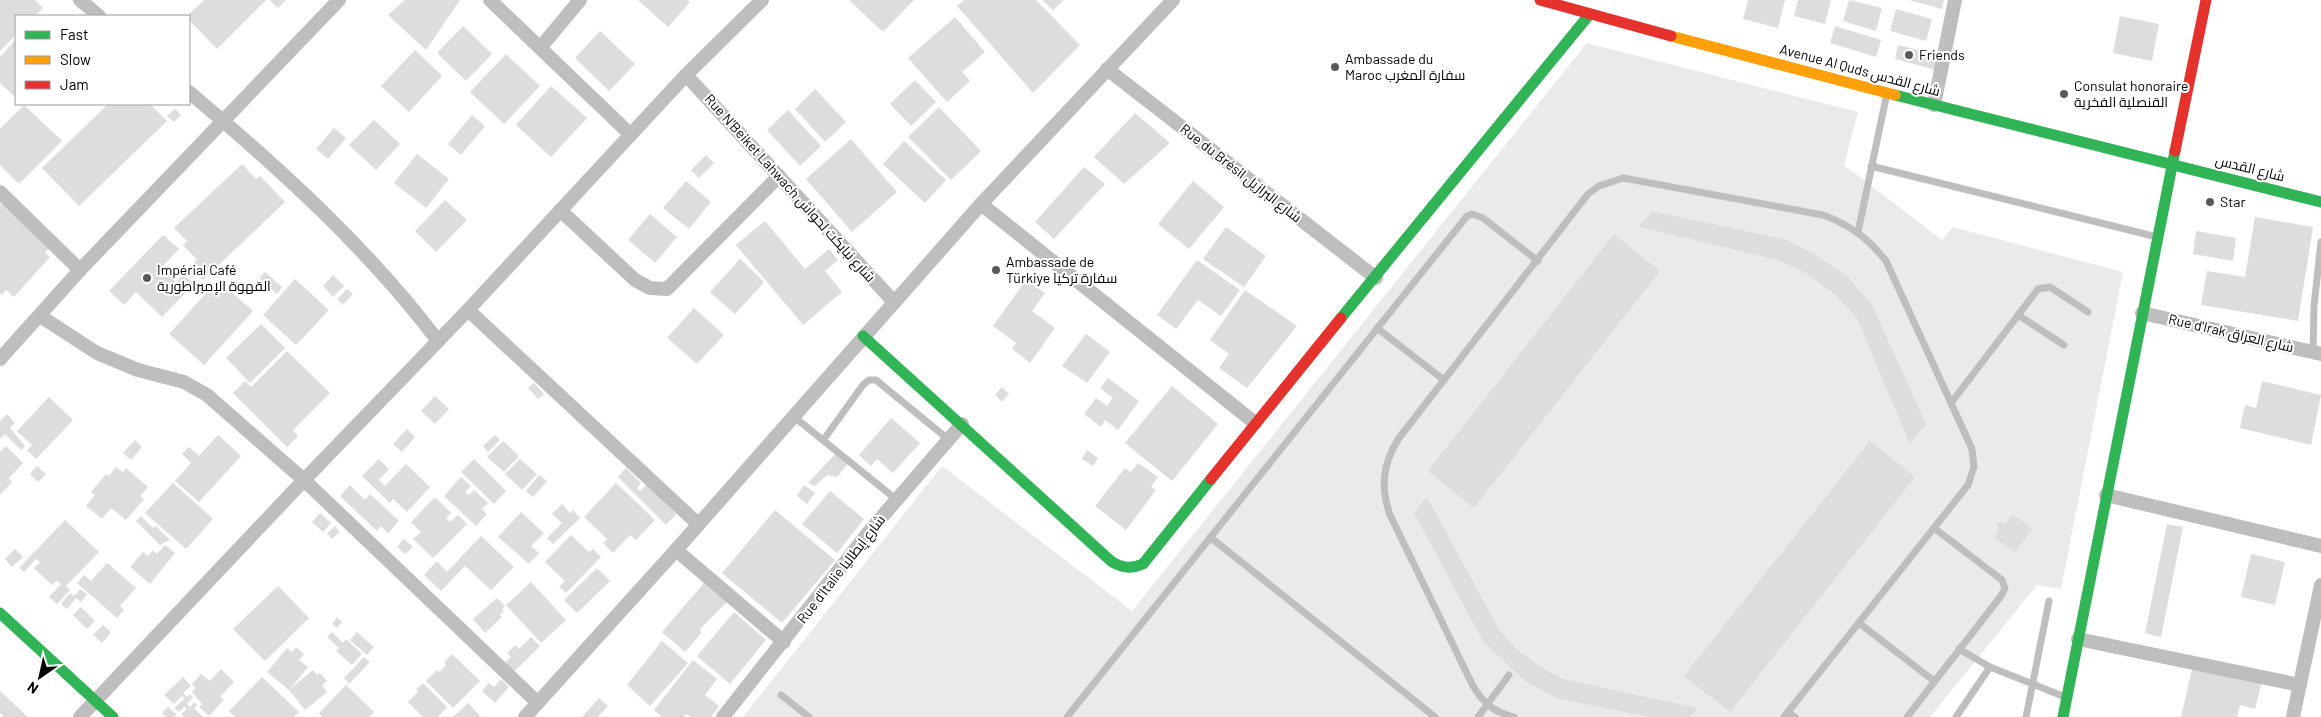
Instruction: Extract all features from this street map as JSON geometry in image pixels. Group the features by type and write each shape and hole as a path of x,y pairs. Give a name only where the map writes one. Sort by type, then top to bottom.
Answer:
{"street":[{"path":"80,0 98,15"},
{"path":"0,359 80,270 339,0"},
{"path":"490,0 630,134"},
{"path":"540,48 580,0"},
{"path":"80,717 468,310 686,75 762,0"},
{"path":"525,717 676,550 981,204 1173,0"},
{"name":"Avenue Al Quds شارع القدس","path":"1540,0 1562,4 1589,15 1934,105 2172,164"},
{"path":"1934,105 1955,0"},
{"path":"2063,717 2157,237 2206,0"},
{"path":"863,336 1112,562 1123,568 1132,569 1143,564 1152,555 1255,423 1376,278 1589,15"},
{"name":"Rue du Brésil شارع البرازيل","path":"1107,69 1376,278"},
{"name":"Rue N'Beiket Lahwach شارع نبايكت لحواش","path":"686,75 894,302"},
{"path":"190,93 342,229 388,278 438,341"},
{"name":"شارع القدس","path":"2172,164 2321,202"},
{"path":"560,210 635,280 650,288 667,289 780,176"},
{"path":"0,192 80,270"},
{"path":"981,204 1255,423"},
{"path":"468,310 698,524"},
{"name":"Rue d'Irak شارع العراق","path":"2142,313 2317,353"},
{"path":"40,316 97,353 138,370 184,382 207,395 304,480 538,703"},
{"name":"Rue d'Italie شارع إيطاليا","path":"724,717 868,533 962,424"},
{"path":"2106,495 2321,546"},
{"path":"676,550 784,642"},
{"path":"2293,717 2321,585"},
{"path":"0,613 113,717"},
{"path":"2078,639 2300,685"}],"lane":[{"path":"1858,232 1887,92"},
{"path":"1871,166 2157,237"},
{"path":"1514,717 1504,715 1487,705 1473,686 1390,515 1384,499 1383,483 1390,452 1588,194 1598,186 1623,178 1823,215 1841,222 1858,232 1873,245 1886,261 1972,449 1974,467 1968,485 1786,714 1795,717"},
{"path":"1067,717 1466,216 1472,214 1483,218 1538,261"},
{"path":"2317,353 2314,306 2321,242"},
{"path":"1951,403 2038,289 2046,286 2088,312"},
{"path":"2018,315 2064,345"},
{"path":"1377,328 1444,380"},
{"path":"824,439 863,385 869,380 876,380 949,440"},
{"path":"794,416 897,500"},
{"path":"1907,717 2001,596 2004,588 2002,580 1934,528"},
{"path":"1210,537 1435,717"},
{"path":"2026,717 2049,601"},
{"path":"1859,623 1934,681"},
{"path":"1959,648 1990,667 2068,698"},
{"path":"1956,717 1990,667"},
{"path":"1478,717 1509,675"},
{"path":"781,695 809,717"}],"shaded area":[{"path":"1587,43 1858,112 1844,165 1942,240 1953,227 2123,272 2061,589 2037,585 1930,717 743,717 942,466 1132,611"}],"building":[{"path":"0,0 35,0 43,8 36,15 15,15 15,36 0,51"},
{"path":"204,0 266,0 217,49 190,21 190,15 188,15"},
{"path":"269,0 286,0 278,8"},
{"path":"405,0 460,0 426,50 388,15"},
{"path":"638,0 687,0 690,2 668,27"},
{"path":"849,0 914,0 883,32"},
{"path":"964,0 1036,0 1080,45 1033,93 957,6"},
{"path":"1042,0 1064,0 1053,10"},
{"path":"1748,0 1785,0 1778,28 1743,19"},
{"path":"1798,0 1831,0 1825,24 1794,16"},
{"path":"1849,0 1882,8 1876,31 1843,21"},
{"path":"1909,0 1944,0 1942,9"},
{"path":"1896,9 1932,19 1926,41 1890,31"},
{"path":"2120,16 2159,24 2152,61 2113,53"},
{"path":"955,17 985,52 962,72 970,81 947,102 908,58"},
{"path":"463,26 492,54 466,81 437,53"},
{"path":"1835,26 1881,40 1876,57 1830,43"},
{"path":"600,31 635,64 609,91 575,58"},
{"path":"15,40 15,97 0,83 0,57"},
{"path":"1898,45 1939,55 1936,70 1895,59"},
{"path":"415,50 442,76 409,112 381,86"},
{"path":"506,54 540,86 504,124 470,92"},
{"path":"915,80 936,102 911,126 890,104"},
{"path":"551,86 587,118 551,157 516,125"},
{"path":"815,89 846,122 825,142 795,109"},
{"path":"24,105 62,141 19,184 0,165 0,129"},
{"path":"107,105 151,105 167,121 79,206 42,168"},
{"path":"939,107 981,151 951,180 908,137"},
{"path":"175,109 181,115 174,122 167,116"},
{"path":"788,110 821,146 800,166 767,130"},
{"path":"1135,113 1170,143 1124,184 1094,157"},
{"path":"472,115 485,126 461,155 448,144"},
{"path":"374,120 400,144 376,170 349,145"},
{"path":"334,128 346,138 328,159 316,149"},
{"path":"851,139 897,192 852,232 806,179"},
{"path":"904,141 946,180 925,203 883,164"},
{"path":"417,154 449,179 426,208 394,183"},
{"path":"706,155 714,163 699,178 691,170"},
{"path":"242,164 256,179 260,176 285,202 203,280 190,266 197,260 183,245 187,241 174,228"},
{"path":"1084,167 1105,184 1054,239 1035,222"},
{"path":"686,181 711,202 689,229 663,208"},
{"path":"1193,181 1224,207 1189,249 1158,224"},
{"path":"445,200 467,220 436,252 415,231"},
{"path":"3,201 52,245 45,253 50,257 14,297 6,290 1,295 0,293 0,205"},
{"path":"1652,211 1787,240 1819,257 1848,277 1872,305 1926,424 1910,444 1857,318 1834,294 1806,273 1778,260 1639,227"},
{"path":"650,214 677,237 655,263 628,240"},
{"path":"2255,217 2313,227 2298,321 2201,305 2207,271 2245,277"},
{"path":"765,221 805,269 829,249 838,260 825,271 842,292 803,325 736,245"},
{"path":"1226,227 1266,256 1244,287 1203,259"},
{"path":"2196,231 2236,238 2233,261 2193,254"},
{"path":"1614,234 1660,271 1474,508 1428,471"},
{"name":"Impérial Café القهوة الإمبراطورية","path":"163,235 179,249 161,268 176,282 183,274 194,284 162,317 136,292 124,305 109,291"},
{"path":"740,259 764,282 735,314 710,292"},
{"path":"1197,260 1240,290 1221,316 1198,300 1176,329 1157,315"},
{"path":"265,272 282,287 277,294 259,278"},
{"path":"333,275 344,286 333,297 323,286"},
{"path":"295,279 329,310 296,345 263,315"},
{"path":"218,280 253,311 204,365 169,334"},
{"path":"1026,280 1045,293 1032,311 1055,328 1030,363 1012,349 1016,343 993,326"},
{"path":"347,289 353,294 343,305 337,299"},
{"path":"1245,290 1297,326 1247,388 1219,368 1229,354 1210,340"},
{"path":"694,308 724,335 697,364 667,338"},
{"path":"261,324 285,348 250,383 226,358"},
{"path":"1086,334 1110,352 1087,383 1062,366"},
{"path":"287,351 330,393 293,430 298,436 287,447 233,393 245,381 251,387"},
{"path":"1108,378 1139,401 1118,430 1105,420 1101,427 1084,414 1096,398 1107,406 1113,398 1100,388"},
{"path":"2262,381 2321,395 2311,445 2240,428 2245,405 2256,408"},
{"path":"534,383 544,394 538,399 528,388"},
{"path":"1172,386 1218,424 1172,481 1125,443"},
{"path":"1002,387 1009,394 1002,402 995,395"},
{"path":"435,396 449,409 435,424 421,411"},
{"path":"49,397 73,420 36,459 27,450 32,445 17,431"},
{"path":"7,414 15,423 10,428 25,446 21,450 5,434 0,439 0,421"},
{"path":"891,418 920,443 893,473 877,459 871,466 859,455"},
{"path":"407,429 415,437 402,452 393,444"},
{"path":"218,435 241,456 199,502 175,481 191,463 182,454 189,447 199,456"},
{"path":"495,435 500,440 488,452 483,446"},
{"path":"135,440 142,447 131,460 123,453"},
{"path":"503,441 519,456 504,472 487,457"},
{"path":"1870,441 1915,477 1730,712 1684,676"},
{"path":"6,446 23,463 9,478 12,482 0,495 0,452"},
{"path":"1087,450 1098,458 1093,466 1082,459"},
{"path":"837,452 849,462 837,477 827,475 815,486 808,483"},
{"path":"379,459 389,469 379,480 385,486 406,464 430,487 407,512 393,499 390,503 362,476"},
{"path":"474,459 506,491 494,504 461,472"},
{"path":"520,459 537,474 522,490 505,474"},
{"path":"1138,463 1158,477 1151,487 1156,490 1126,530 1095,506 1125,468 1131,472"},
{"path":"37,466 46,474 38,482 30,474"},
{"path":"116,467 123,472 126,468 148,487 140,496 144,499 126,520 111,508 102,519 86,506 95,495 91,492 106,474 109,476"},
{"path":"626,468 641,483 637,488 640,491 647,484 676,514 666,525 618,477"},
{"path":"539,475 547,481 533,497 526,491"},
{"path":"461,477 471,486 465,492 469,495 474,490 488,503 482,509 487,514 476,526 444,496"},
{"path":"173,483 213,519 186,549 145,513"},
{"path":"616,483 655,520 636,540 630,535 613,553 603,543 607,539 584,517"},
{"path":"350,485 365,500 370,494 399,521 388,533 381,526 377,531 340,496"},
{"path":"804,485 815,493 807,504 797,496"},
{"path":"830,491 864,519 837,553 802,524"},
{"path":"435,497 451,513 446,518 450,522 458,515 467,524 433,558 413,539 421,532 411,522"},
{"path":"1427,497 1498,628 1514,647 1539,666 1563,679 1697,708 1690,717 1649,717 1556,698 1525,681 1483,641 1414,513"},
{"path":"562,504 570,513 573,510 580,518 553,544 547,538 562,523 552,514"},
{"path":"775,510 835,560 782,623 722,573"},
{"path":"521,512 544,533 531,546 539,553 529,564 498,537"},
{"path":"320,513 331,523 323,532 312,522"},
{"path":"2013,514 2032,529 2015,552 1994,537 1999,530 1997,524 2001,521 2006,524"},
{"path":"141,516 153,528 156,526 170,540 160,545 136,521"},
{"path":"65,520 99,552 66,586 70,590 57,604 49,597 61,584 57,581 52,585 34,568 40,562 36,559 24,572 19,568"},
{"path":"2167,524 2183,527 2161,637 2145,633"},
{"path":"335,526 340,532 332,539 327,533"},
{"path":"571,535 589,552 593,549 601,557 566,593 559,587 565,581 545,562"},
{"path":"481,536 514,567 491,590 465,566 441,591 424,575 437,561 447,572"},
{"path":"404,539 413,547 405,554 397,547"},
{"path":"165,545 175,553 150,584 130,567 143,552 148,556 153,550 157,554"},
{"path":"15,549 23,557 12,567 5,559"},
{"path":"2251,554 2285,562 2275,605 2241,597"},
{"path":"107,563 136,588 120,606 124,610 117,618 77,583 84,575 91,581"},
{"path":"597,568 610,581 577,613 564,600"},
{"path":"531,582 566,620 541,643 506,605"},
{"path":"704,583 727,602 700,629 701,633 685,652 662,632"},
{"path":"278,586 309,618 265,661 233,629"},
{"path":"80,589 87,594 81,602 76,598 67,609 61,604 70,593 74,596"},
{"path":"497,598 505,606 502,609 504,611 500,615 502,617 485,633 473,619"},
{"path":"81,607 95,621 87,629 73,615"},
{"path":"734,612 766,640 730,684 697,656"},
{"path":"337,617 342,622 337,628 332,624"},
{"path":"103,625 111,632 102,643 93,635"},
{"path":"332,632 343,643 346,639 362,654 352,665 336,651 339,648 327,637"},
{"path":"357,632 374,647 367,655 350,640"},
{"path":"531,637 540,646 512,674 503,665 511,657 507,653 515,645 519,649"},
{"path":"662,641 688,663 650,706 627,685"},
{"path":"296,647 304,654 299,660 308,667 290,689 313,670 317,675 320,673 327,681 322,685 327,692 305,710 289,690 267,672 287,648 292,652"},
{"path":"452,654 480,681 453,708 426,681 437,670 440,672 446,665 444,663"},
{"path":"364,657 370,662 349,684 344,678"},
{"path":"693,660 717,679 705,695 719,706 711,717 691,717 686,714 684,717 662,717 654,710"},
{"path":"2193,665 2262,681 2255,709 2240,705 2237,717 2181,717"},
{"path":"221,669 234,682 220,697 224,700 209,716 199,707 202,704 192,692 196,688 192,684 201,674 210,681"},
{"path":"183,677 191,686 183,693 187,697 190,694 193,698 187,704 190,707 194,702 197,705 194,708 203,717 184,717 181,714 187,709 184,707 179,712 174,708 184,699 182,696 174,704 164,695"},
{"path":"262,677 299,712 294,717 235,717 229,711"},
{"path":"501,679 509,687 495,703 482,691 489,683 494,687"},
{"path":"423,683 447,707 438,717 423,717 408,702 418,692 416,690"},
{"path":"346,685 374,712 369,717 322,717 319,713"},
{"path":"0,691 28,717 4,717 0,713"},
{"path":"599,698 608,706 598,717 582,717"},
{"path":"468,703 481,717 453,717"},
{"path":"168,707 177,715 165,717 162,713"}],"traffic: fast":[{"path":"1341,318 1589,15"},
{"path":"1895,95 2321,202"},
{"path":"2063,717 2175,151"},
{"path":"863,336 1112,562 1123,567 1135,567 1143,564 1211,479"},
{"path":"0,613 113,717"}],"traffic: slow":[{"path":"1671,36 1895,95"}],"traffic: jam":[{"path":"1540,0 1671,36"},
{"path":"2175,151 2206,0"},
{"path":"1211,479 1341,318"}],"place":[{"name":"Friends","path":"1909,55"},
{"name":"Ambassade du Maroc سفارة المغرب","path":"1335,67"},
{"name":"Consulat honoraire القنصلية الفخرية","path":"2064,94"},
{"name":"Star","path":"2210,202"},
{"name":"Ambassade de Türkiye سفارة تركيا","path":"996,270"},
{"name":"Impérial Café القهوة الإمبراطورية","path":"147,278"}]}
